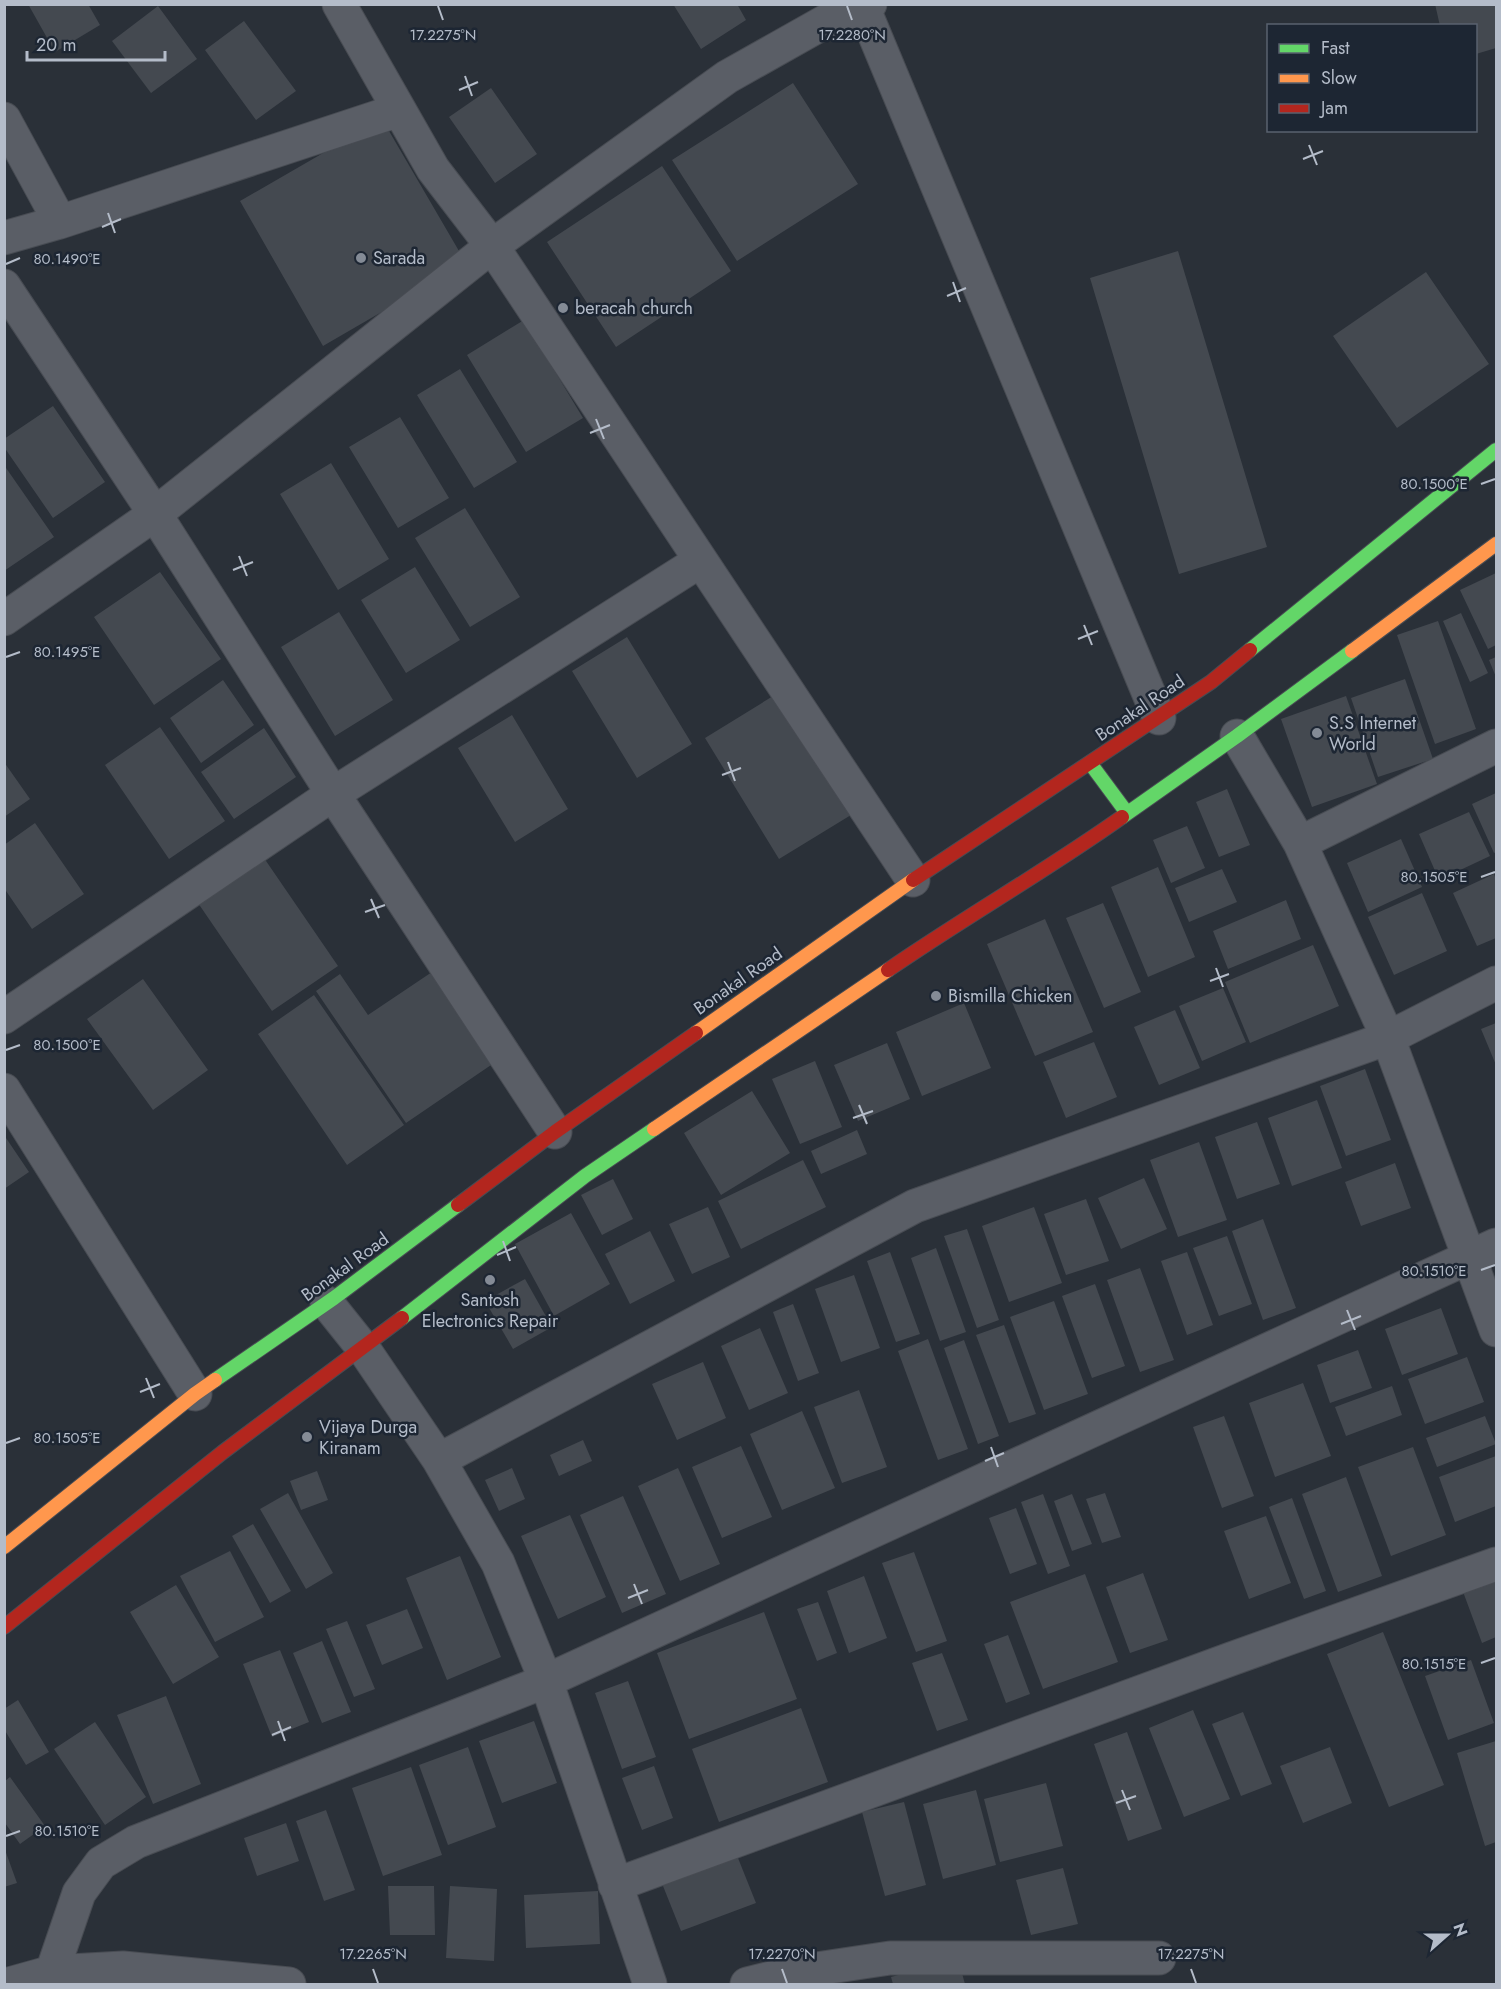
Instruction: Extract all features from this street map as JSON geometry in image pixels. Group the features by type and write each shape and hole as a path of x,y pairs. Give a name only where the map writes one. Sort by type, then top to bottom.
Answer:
{"main road":[{"name":"Bonakal Road","path":"4,1547 195,1394 327,1303 555,1132 913,880 1211,682 1497,450"},
{"path":"4,1627 223,1452 363,1348 585,1176 939,934 1088,841 1238,736 1497,544"},
{"path":"1090,763 1127,813"}],"street":[{"path":"339,4 433,169 492,246 913,880"},
{"path":"4,620 155,514 492,246 727,77 830,19 866,6 1159,718"},
{"path":"4,238 60,222 399,110"},
{"path":"4,119 60,222"},
{"path":"4,286 155,514 333,794 555,1132"},
{"path":"4,1017 333,794 700,561"},
{"path":"1238,736 1300,843 1483,1251 1497,1330"},
{"path":"1300,843 1497,746"},
{"path":"439,1460 915,1206 1388,1038 1497,983"},
{"path":"4,1090 195,1394"},
{"path":"52,1972 79,1893 100,1863 136,1842 546,1681 1483,1251"},
{"path":"327,1303 363,1348 439,1460 498,1563 546,1681 650,1984"},
{"path":"615,1885 1497,1564"},
{"path":"747,1984 796,1972 891,1958 1159,1958"},
{"path":"9,1984 52,1972 123,1968 289,1984"}],"building":[{"path":"28,4 88,4 100,25 55,52"},
{"path":"673,4 737,4 746,20 701,49"},
{"path":"1435,4 1496,4 1496,48 1477,54 1477,24 1440,24"},
{"path":"158,6 197,59 151,93 112,41"},
{"path":"244,21 296,91 256,120 205,50"},
{"path":"793,83 858,184 737,261 672,160"},
{"path":"491,88 537,154 495,183 449,117"},
{"path":"382,119 466,263 323,346 240,201"},
{"path":"662,166 731,271 616,347 547,242"},
{"path":"1178,251 1267,547 1179,574 1090,278"},
{"path":"1426,272 1489,364 1397,428 1333,336"},
{"path":"524,320 583,418 526,452 467,355"},
{"path":"460,369 517,462 474,488 417,395"},
{"path":"53,406 105,482 53,518 4,447 4,439"},
{"path":"400,417 449,498 398,528 349,447"},
{"path":"331,463 389,559 338,590 280,494"},
{"path":"4,465 54,537 4,571"},
{"path":"465,508 520,597 470,627 415,538"},
{"path":"415,567 460,640 406,673 361,600"},
{"path":"160,572 221,659 154,705 94,617"},
{"path":"1496,573 1496,645 1488,649 1460,590"},
{"path":"339,612 393,700 335,736 281,647"},
{"path":"1461,613 1488,673 1470,682 1443,621"},
{"path":"1438,621 1476,729 1435,744 1397,635"},
{"path":"627,637 692,744 637,778 572,671"},
{"path":"1496,657 1496,677 1489,660"},
{"path":"1405,679 1433,759 1378,777 1351,698"},
{"path":"223,680 254,725 201,763 170,718"},
{"path":"778,693 851,815 779,859 705,738"},
{"path":"1346,696 1377,784 1312,807 1281,719"},
{"path":"512,715 568,809 515,842 458,748"},
{"path":"160,727 225,821 169,859 105,765"},
{"path":"264,728 296,777 234,819 201,772"},
{"path":"4,762 30,799 4,817"},
{"path":"1227,789 1250,845 1219,857 1196,802"},
{"path":"1496,793 1496,852 1494,853 1472,804"},
{"path":"1469,812 1490,856 1439,880 1419,834"},
{"path":"35,823 84,894 32,929 4,888 4,845"},
{"path":"1187,826 1205,868 1171,883 1153,840"},
{"path":"1401,839 1422,887 1368,912 1347,863"},
{"path":"264,858 338,966 272,1011 198,903"},
{"path":"1158,867 1195,957 1148,977 1111,887"},
{"path":"1222,869 1237,902 1189,922 1175,888"},
{"path":"1494,874 1496,880 1496,938 1477,946 1453,893"},
{"path":"1422,893 1447,951 1394,975 1368,917"},
{"path":"1286,900 1301,939 1228,969 1213,931"},
{"path":"1103,903 1141,992 1104,1008 1066,918"},
{"path":"1045,919 1093,1032 1035,1056 987,944"},
{"path":"1313,945 1339,1006 1250,1043 1225,982"},
{"path":"432,972 494,1063 406,1123 316,991 340,974 368,1015"},
{"path":"143,979 208,1070 153,1110 87,1019"},
{"path":"1223,988 1246,1042 1202,1061 1179,1006"},
{"path":"314,995 404,1125 347,1165 258,1034"},
{"path":"964,1003 991,1068 922,1096 896,1032"},
{"path":"1175,1010 1200,1068 1159,1085 1134,1027"},
{"path":"1496,1023 1496,1065 1481,1029"},
{"path":"1094,1042 1117,1097 1066,1118 1043,1062"},
{"path":"887,1043 910,1099 858,1121 834,1065"},
{"path":"815,1061 842,1127 800,1144 772,1079"},
{"path":"1365,1069 1391,1140 1346,1156 1320,1086"},
{"path":"752,1091 790,1153 721,1195 684,1133"},
{"path":"1317,1100 1342,1168 1292,1186 1268,1118"},
{"path":"1257,1122 1280,1184 1237,1199 1215,1137"},
{"path":"857,1130 867,1154 821,1174 811,1151"},
{"path":"4,1135 29,1172 4,1189"},
{"path":"1199,1142 1227,1220 1178,1237 1150,1160"},
{"path":"803,1160 826,1207 741,1249 718,1201"},
{"path":"1395,1163 1411,1208 1361,1226 1345,1182"},
{"path":"1144,1178 1167,1229 1121,1249 1098,1198"},
{"path":"613,1179 633,1219 602,1235 581,1195"},
{"path":"1086,1199 1109,1261 1066,1275 1044,1214"},
{"path":"708,1207 730,1257 692,1274 669,1224"},
{"path":"1034,1207 1062,1283 1009,1302 982,1226"},
{"path":"571,1213 610,1284 554,1316 515,1244"},
{"path":"1263,1219 1296,1308 1263,1320 1232,1231"},
{"path":"967,1229 999,1320 977,1328 944,1236"},
{"path":"650,1231 675,1281 630,1304 605,1254"},
{"path":"1227,1236 1252,1304 1219,1316 1193,1248"},
{"path":"936,1248 966,1332 940,1341 911,1258"},
{"path":"890,1252 920,1334 896,1342 867,1261"},
{"path":"1187,1252 1213,1325 1187,1335 1161,1261"},
{"path":"1140,1268 1174,1360 1140,1372 1107,1280"},
{"path":"854,1275 880,1348 841,1362 815,1289"},
{"path":"525,1279 552,1327 513,1349 485,1301"},
{"path":"1095,1284 1125,1366 1092,1378 1062,1296"},
{"path":"1054,1301 1088,1394 1044,1410 1010,1317"},
{"path":"793,1304 819,1373 798,1381 773,1312"},
{"path":"1441,1308 1458,1354 1402,1375 1385,1329"},
{"path":"1004,1325 1036,1414 1009,1423 976,1335"},
{"path":"760,1328 788,1393 749,1410 721,1346"},
{"path":"928,1339 968,1449 938,1460 898,1351"},
{"path":"964,1340 999,1436 978,1444 944,1348"},
{"path":"1358,1350 1372,1388 1330,1403 1317,1365"},
{"path":"1467,1357 1484,1402 1425,1424 1408,1379"},
{"path":"703,1362 726,1418 677,1440 652,1384"},
{"path":"1303,1383 1331,1456 1275,1477 1249,1403"},
{"path":"1392,1386 1402,1415 1346,1436 1335,1407"},
{"path":"859,1390 887,1467 842,1483 814,1407"},
{"path":"802,1411 835,1488 782,1510 750,1434"},
{"path":"1224,1416 1254,1496 1222,1508 1193,1427"},
{"path":"1485,1416 1496,1444 1437,1467 1426,1438"},
{"path":"583,1440 592,1461 559,1476 550,1455"},
{"path":"741,1446 772,1517 722,1538 692,1467"},
{"path":"1413,1447 1446,1535 1391,1556 1358,1467"},
{"path":"1496,1456 1496,1506 1455,1522 1439,1477"},
{"path":"512,1468 525,1499 499,1511 485,1480"},
{"path":"678,1468 720,1564 680,1581 638,1486"},
{"path":"317,1471 328,1500 301,1510 290,1481"},
{"path":"1346,1477 1382,1576 1338,1592 1302,1494"},
{"path":"288,1493 333,1573 306,1589 260,1509"},
{"path":"1105,1493 1121,1537 1102,1543 1086,1499"},
{"path":"1043,1494 1070,1566 1048,1574 1021,1502"},
{"path":"1072,1494 1092,1544 1072,1551 1054,1501"},
{"path":"623,1496 666,1594 622,1613 580,1515"},
{"path":"1292,1498 1326,1591 1304,1599 1269,1507"},
{"path":"1016,1508 1037,1564 1010,1574 989,1518"},
{"path":"570,1515 606,1597 558,1619 521,1536"},
{"path":"1266,1516 1291,1583 1249,1599 1224,1531"},
{"path":"253,1524 291,1591 270,1603 232,1536"},
{"path":"230,1551 264,1617 215,1642 180,1576"},
{"path":"914,1552 947,1641 916,1652 882,1563"},
{"path":"460,1556 501,1657 447,1680 406,1578"},
{"path":"1143,1573 1168,1640 1130,1653 1106,1587"},
{"path":"1085,1574 1118,1662 1043,1689 1010,1602"},
{"path":"864,1576 887,1638 849,1653 827,1591"},
{"path":"1496,1577 1496,1637 1482,1643 1462,1589"},
{"path":"176,1585 219,1657 173,1684 130,1612"},
{"path":"818,1602 837,1653 817,1661 797,1609"},
{"path":"407,1609 423,1648 382,1665 366,1625"},
{"path":"764,1612 797,1699 689,1739 657,1653"},
{"path":"347,1621 375,1689 354,1697 326,1629"},
{"path":"1383,1632 1444,1785 1389,1807 1327,1654"},
{"path":"1008,1635 1030,1694 1006,1703 984,1644"},
{"path":"322,1641 351,1712 322,1723 293,1653"},
{"path":"280,1650 309,1722 272,1737 243,1664"},
{"path":"942,1653 968,1720 937,1731 912,1663"},
{"path":"1471,1660 1494,1723 1448,1740 1425,1676"},
{"path":"628,1681 656,1757 622,1769 595,1693"},
{"path":"166,1696 201,1784 153,1804 117,1715"},
{"path":"18,1700 49,1752 26,1765 4,1729 4,1709"},
{"path":"801,1708 828,1782 719,1822 692,1749"},
{"path":"1193,1710 1230,1799 1184,1817 1149,1728"},
{"path":"1243,1712 1272,1784 1241,1796 1212,1724"},
{"path":"534,1721 557,1783 502,1803 479,1741"},
{"path":"95,1722 146,1797 105,1825 54,1749"},
{"path":"1127,1732 1162,1829 1128,1841 1094,1744"},
{"path":"1496,1741 1496,1842 1485,1846 1457,1753"},
{"path":"468,1747 496,1827 448,1845 419,1765"},
{"path":"1330,1747 1352,1803 1303,1823 1280,1766"},
{"path":"654,1766 673,1818 642,1830 622,1778"},
{"path":"411,1767 442,1855 383,1876 352,1788"},
{"path":"10,1777 45,1826 20,1844 5,1823 5,1781"},
{"path":"1046,1783 1063,1846 1000,1862 984,1799"},
{"path":"976,1790 996,1865 943,1879 923,1804"},
{"path":"904,1802 926,1885 885,1896 862,1812"},
{"path":"326,1810 355,1890 324,1901 296,1821"},
{"path":"286,1823 299,1861 257,1876 244,1838"},
{"path":"4,1847 17,1883 4,1887"},
{"path":"736,1853 756,1903 681,1931 661,1881"},
{"path":"1063,1868 1078,1924 1031,1935 1016,1880"},
{"path":"388,1886 434,1886 435,1935 390,1935"},
{"path":"450,1886 497,1889 494,1961 446,1958"},
{"path":"598,1891 600,1944 526,1948 524,1895"},
{"path":"958,1959 965,1984 893,1984 891,1977"}],"traffic: fast":[{"path":"1250,650 1496,450"},
{"path":"1122,817 1352,651"},
{"path":"1090,763 1127,813"},
{"path":"402,1318 585,1176 654,1129"},
{"path":"215,1380 334,1298 458,1205"}],"traffic: slow":[{"path":"1352,651 1496,544"},
{"path":"696,1033 913,880"},
{"path":"654,1129 888,970"},
{"path":"4,1547 215,1380"}],"traffic: jam":[{"path":"913,880 1211,682 1250,650"},
{"path":"888,970 1122,817"},
{"path":"458,1205 555,1132 696,1033"},
{"path":"4,1627 223,1452 402,1318"}],"place":[{"name":"Sarada","path":"361,258"},
{"name":"beracah church","path":"563,308"},
{"name":"S.S Internet World","path":"1317,733"},
{"name":"Bismilla Chicken","path":"936,996"},
{"name":"Santosh Electronics Repair","path":"490,1280"},
{"name":"Vijaya Durga Kiranam","path":"307,1437"}]}
